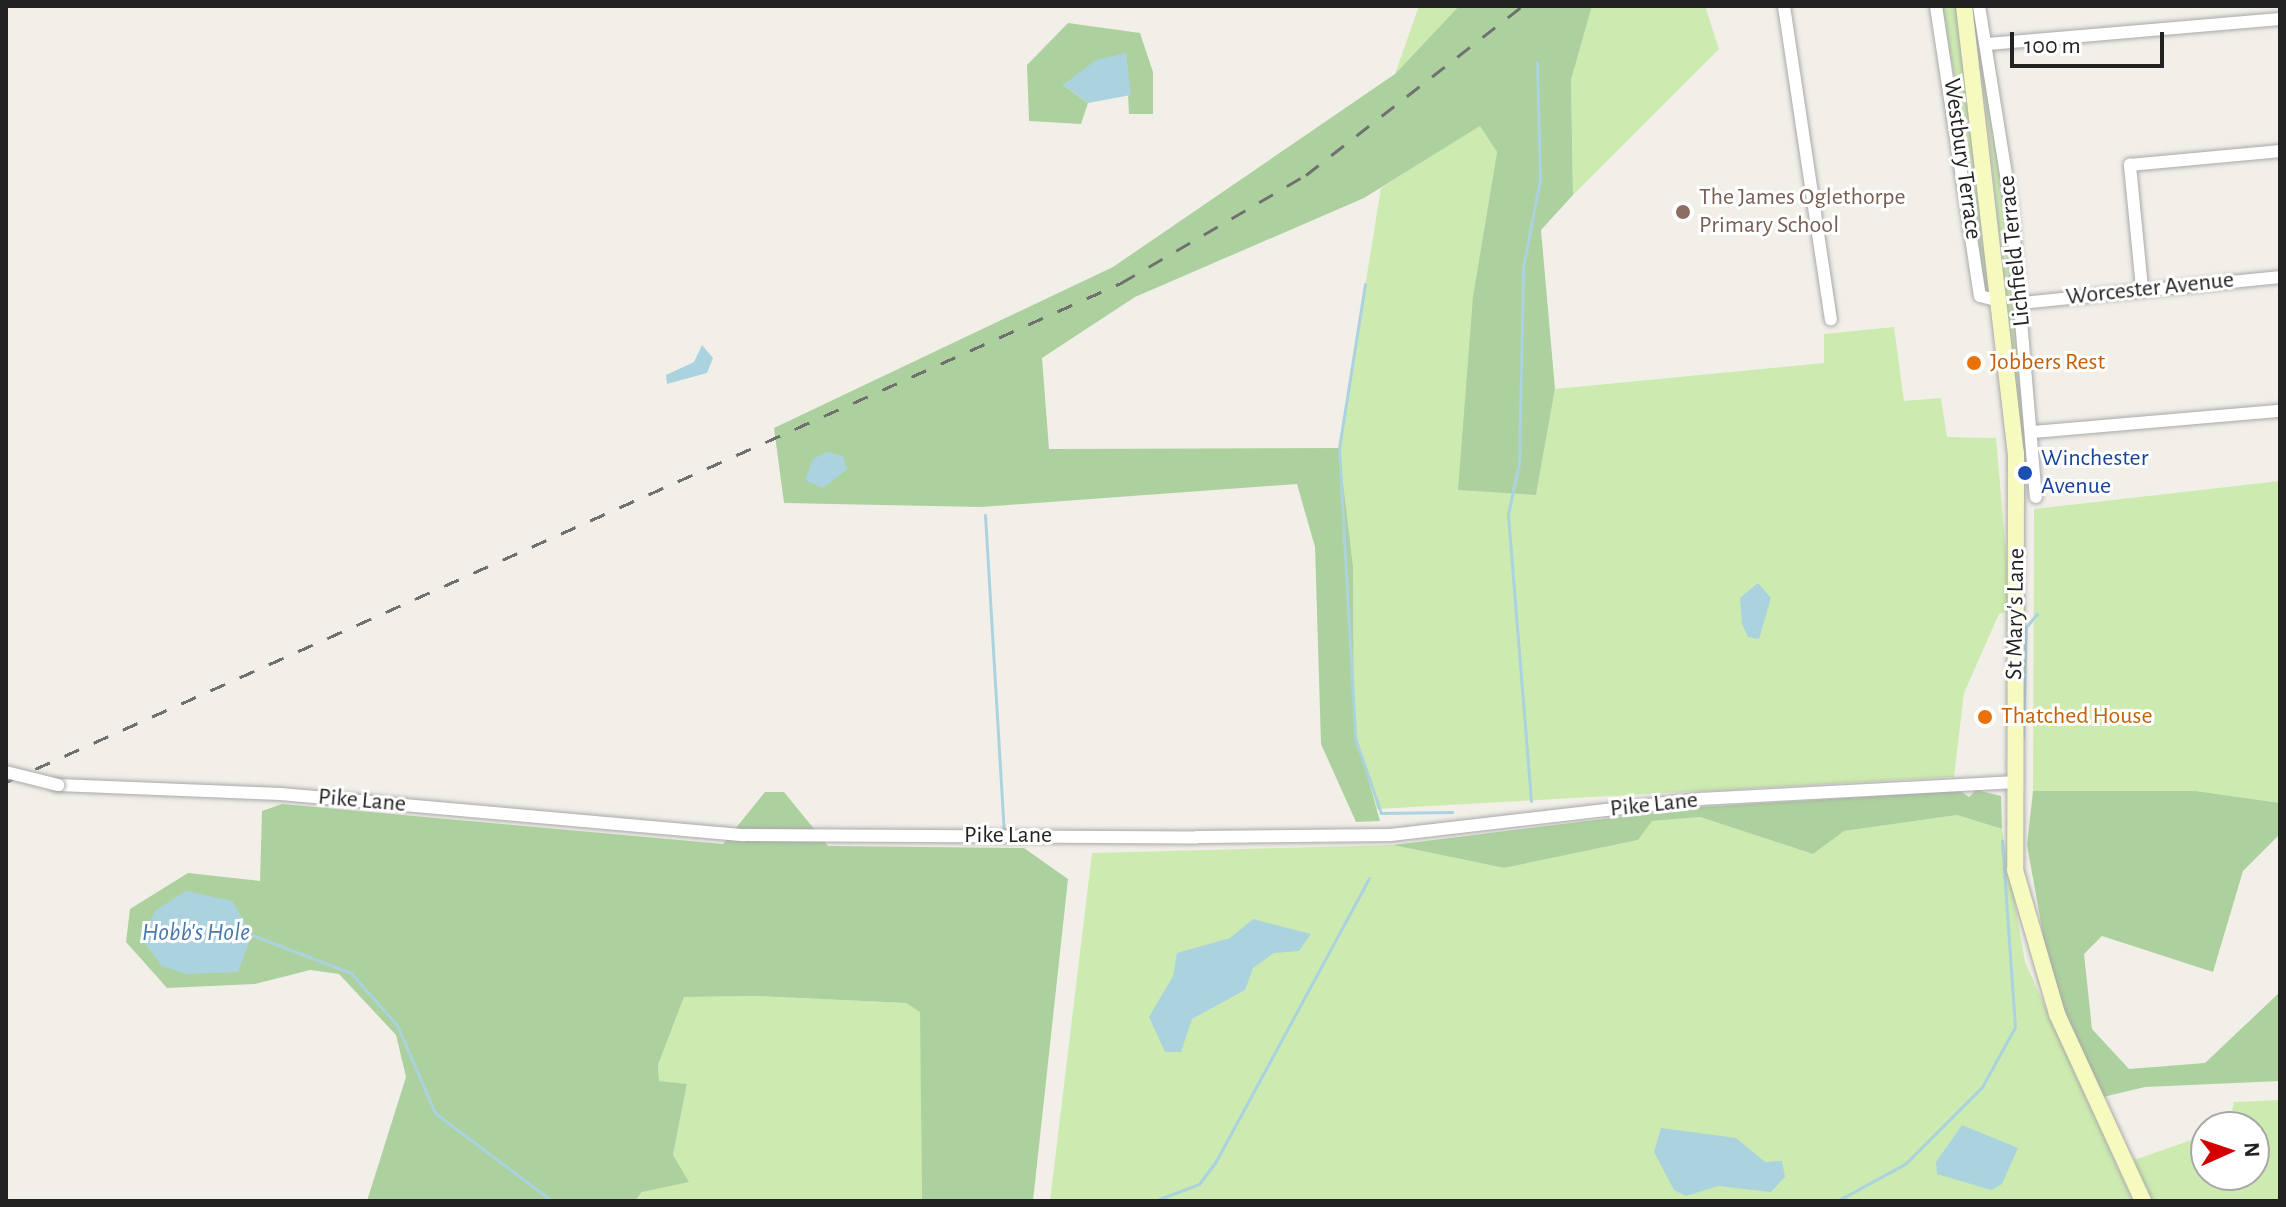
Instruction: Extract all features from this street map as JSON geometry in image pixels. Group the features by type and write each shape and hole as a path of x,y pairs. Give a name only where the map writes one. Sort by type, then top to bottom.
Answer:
{"main road":[{"name":"St Mary's Lane","path":"1964,6 1979,89 1996,300 2016,453 2011,782 2015,870 2036,958 2143,1201"}],"street":[{"path":"1784,6 1831,320"},
{"name":"Westbury Terrace","path":"1936,6 1980,296 1996,300"},
{"name":"Lichfield Terrace","path":"1979,6 1988,44 2021,303 2036,497"},
{"path":"1988,44 2280,19"},
{"path":"2142,288 2130,165 2280,151"},
{"name":"Worcester Avenue","path":"2021,303 2142,288 2280,277"},
{"path":"2033,432 2280,411"},
{"path":"2016,453 2034,451"},
{"name":"Pike Lane","path":"6,772 58,785 281,794 743,835 1390,835 1701,799 2011,782"}],"green space":[{"path":"1419,6 1459,6 1395,74"},
{"path":"1459,6 1592,6 1571,80 1573,195 1541,230 1555,389 1536,495 1458,490 1473,296 1497,152 1480,126 1364,198 1135,297 1042,358 1049,449 1339,448 1353,566 1354,728 1380,821 1356,822 1321,744 1315,547 1297,484 981,507 784,503 774,428 1113,267 1395,74"},
{"path":"1592,6 1705,6 1719,49 1573,195 1571,80"},
{"path":"1939,6 1958,6 1988,290 1982,288 1956,82"},
{"path":"1975,8 2001,175 2026,446 2022,445"},
{"path":"1068,23 1140,33 1153,72 1153,114 1129,114 1126,53 1063,85 1088,103 1081,124 1029,121 1027,65"},
{"path":"1480,125 1497,152 1473,296 1536,495 1555,389 1824,363 1824,334 1894,327 1904,401 1941,398 1947,437 1996,438 2011,610 1999,614 1964,693 1954,777 1377,809 1354,728 1353,566 1339,448 1381,188"},
{"path":"2280,481 2280,803 2196,791 2033,791 2034,509"},
{"path":"1976,790 2001,796 2002,829 1957,815 1844,831 1813,854 1700,817 1652,821 1638,840 1504,868 1393,845 1701,807 1960,791 1969,797"},
{"path":"2033,791 2196,791 2280,803 2280,834 2243,871 2213,972 2102,936 2084,954 2092,1029 2129,1069 2205,1063 2280,992 2280,1081 2145,1087 2103,1097 2052,984 2027,845"},
{"path":"765,792 784,792 828,846 1024,848 1068,879 1033,1201 922,1201 920,1012 906,1003 759,996 684,997 658,1065 659,1081 687,1084 673,1155 689,1182 642,1192 635,1201 367,1201 406,1077 396,1035 339,974 310,970 255,984 167,988 126,942 130,909 188,873 260,881 262,811 282,804 723,844"},
{"path":"1957,815 2002,829 2025,962 2133,1201 1050,1201 1092,853 1393,845 1504,868 1638,840 1651,821 1700,817 1813,854 1843,831"},
{"path":"759,996 906,1003 921,1012 922,1201 635,1201 673,1155 687,1085 659,1081 658,1065 684,997"},
{"path":"2280,1100 2280,1201 2153,1201 2131,1161 2190,1141 2190,1191 2270,1191 2270,1111 2232,1111 2234,1102"}],"water":[{"path":"1126,53 1131,95 1088,103 1063,85 1096,60"},
{"path":"702,345 713,358 707,373 667,384 666,375 694,362"},
{"path":"827,452 843,456 847,469 823,488 805,480 813,459"},
{"path":"1758,583 1771,598 1759,639 1748,637 1742,624 1740,598"},
{"name":"Hobb's Hole","path":"186,891 232,901 252,935 238,972 187,974 162,966 141,938 156,910"},
{"path":"1253,919 1311,934 1299,951 1274,953 1253,968 1245,990 1192,1019 1181,1052 1165,1052 1149,1017 1173,976 1177,953 1230,938"},
{"path":"1962,1125 2018,1148 2002,1184 1991,1190 1937,1174 1936,1162"},
{"path":"1661,1128 1736,1138 1765,1162 1782,1161 1785,1177 1771,1192 1718,1186 1686,1196 1674,1190 1654,1152"}],"waterway":[{"path":"1531,801 1508,514 1519,463 1523,268 1540,179 1537,62"},
{"path":"1365,284 1339,448 1355,738 1381,813 1452,812"},
{"path":"985,515 1004,833"},
{"path":"2023,739 2026,627 2037,614"},
{"path":"1837,1201 1905,1164 1982,1087 2015,1027 2002,840"},
{"path":"1154,1201 1199,1184 1215,1163 1369,878"},
{"path":"252,935 351,973 397,1025 435,1113 552,1201"}],"railway":[{"path":"6,782 1121,283 1306,175 1522,6"}],"place":[{"name":"The James Oglethorpe Primary School","path":"1683,212"},
{"name":"Jobbers Rest","path":"1974,363"},
{"name":"Winchester Avenue","path":"2025,473"},
{"name":"Thatched House","path":"1985,717"}]}
